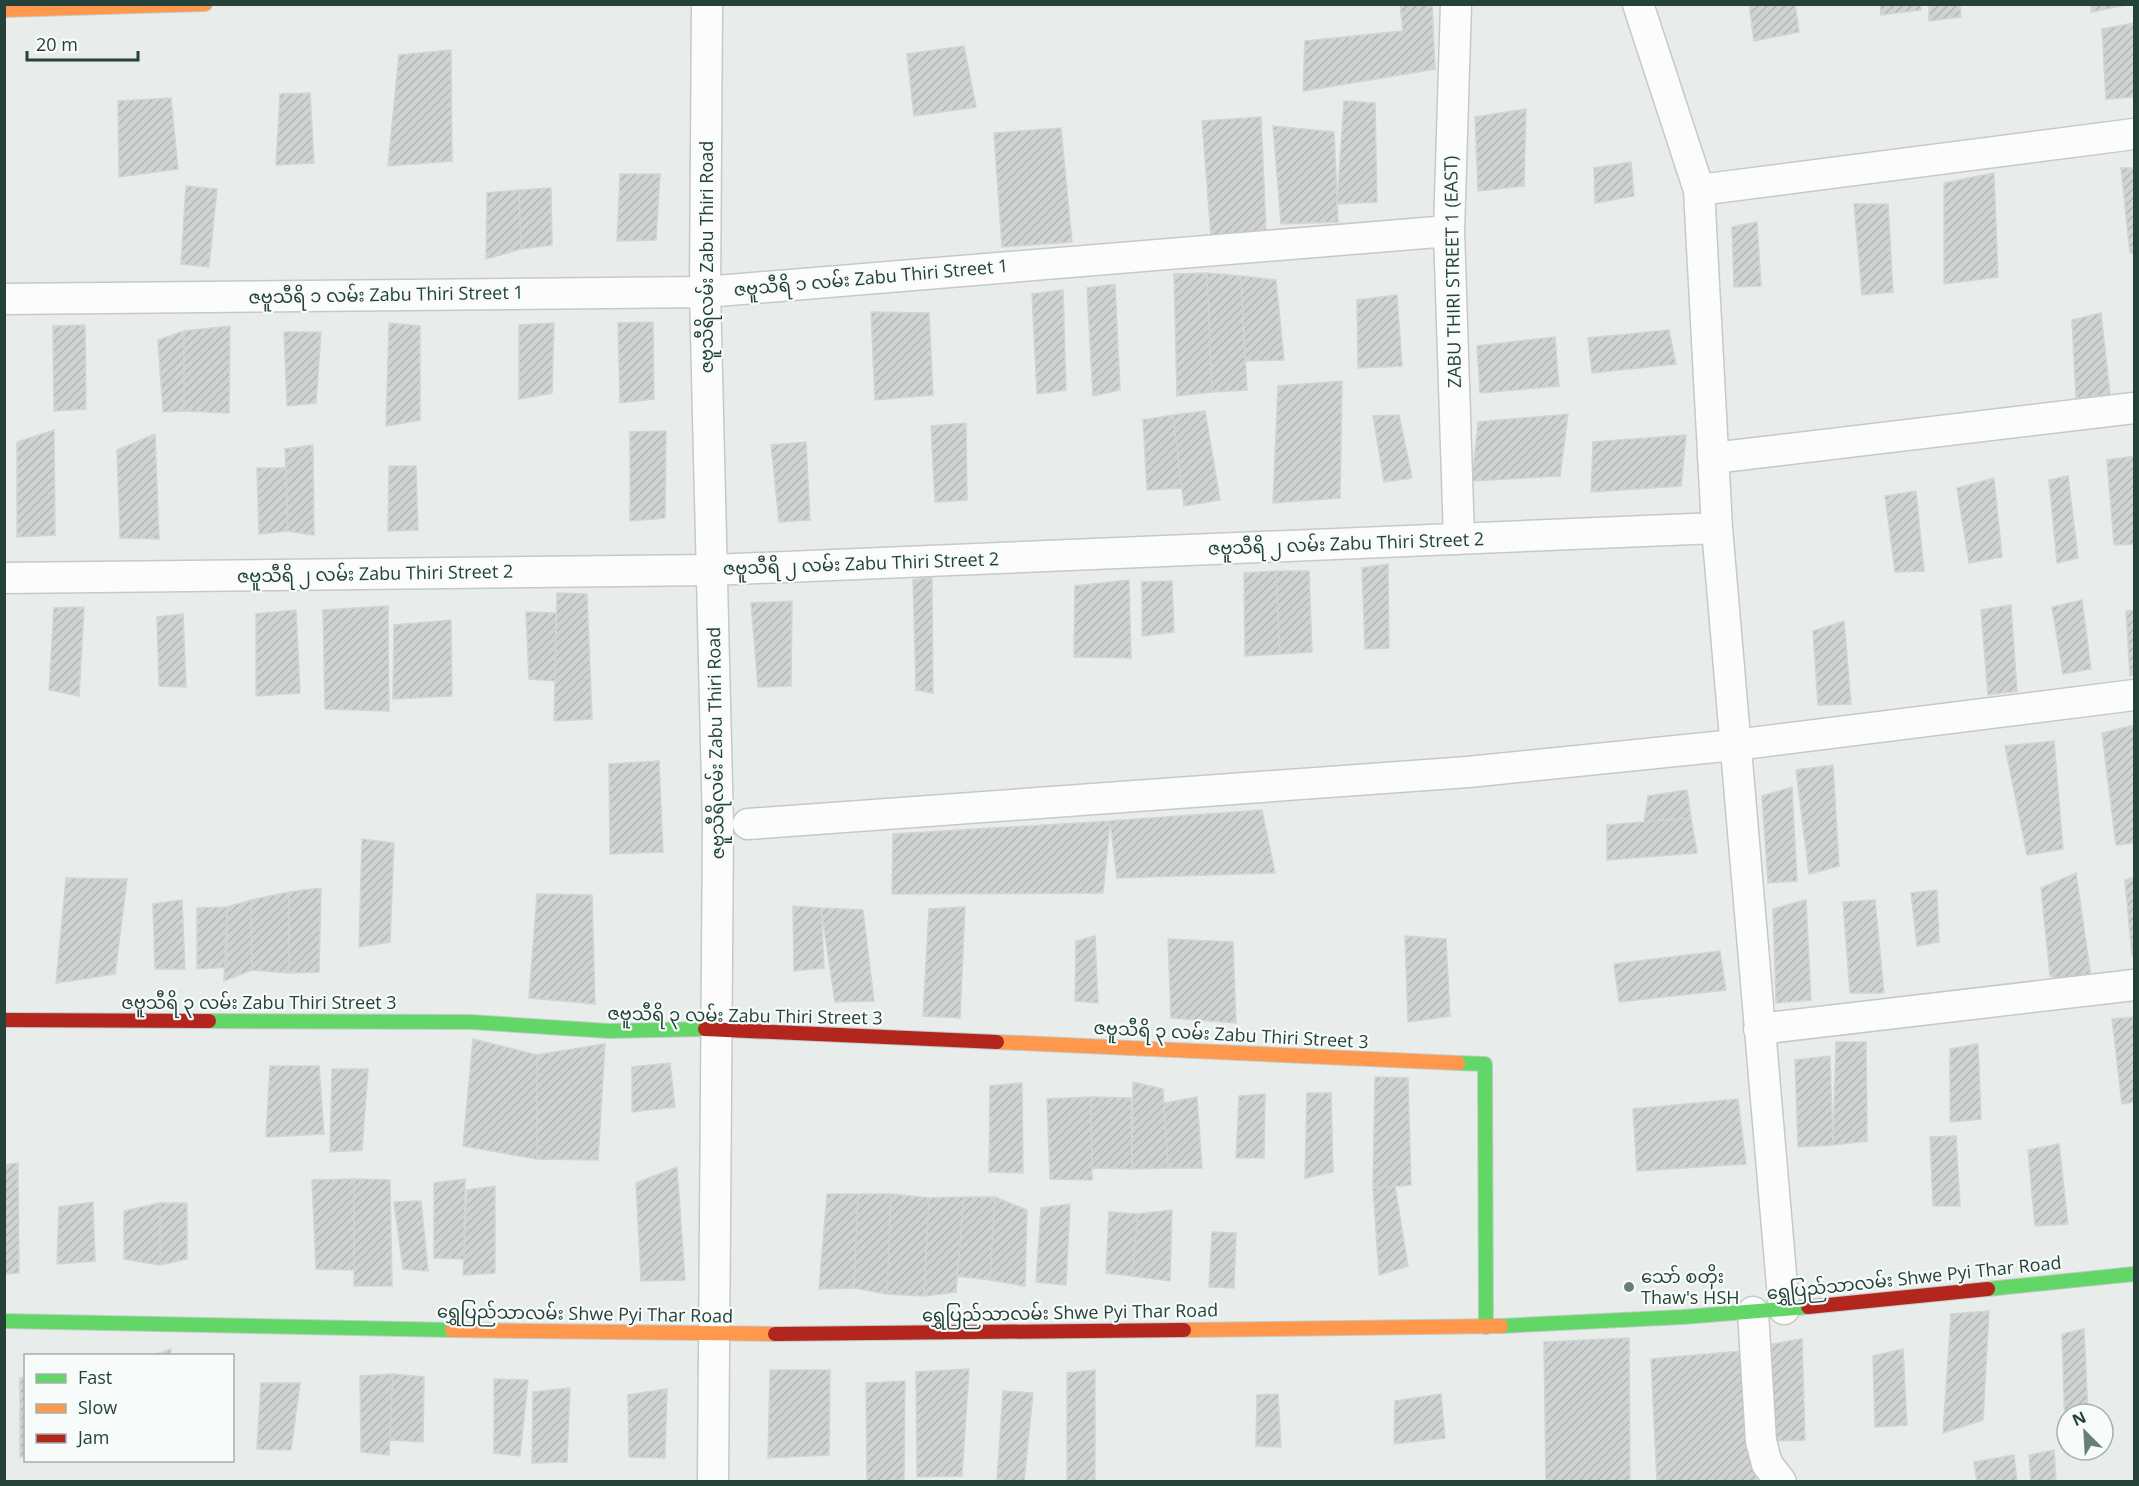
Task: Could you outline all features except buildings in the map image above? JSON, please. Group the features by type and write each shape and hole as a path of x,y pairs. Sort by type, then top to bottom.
{"street":[{"path":"4,10 205,4"},
{"name":"ဇဗူသီရိလမ်း Zabu Thiri Road","path":"707,4 705,292 718,826 713,1482"},
{"name":"ZABU THIRI STREET 1 (EAST)","path":"1456,4 1449,231 1460,539"},
{"path":"1638,4 1699,190 1717,528 1784,1309"},
{"path":"1699,190 2134,134"},
{"name":"ဇဗူသီရိ ၁ လမ်း Zabu Thiri Street 1","path":"4,300 705,292 1449,231"},
{"path":"1713,458 2134,408"},
{"name":"ဇဗူသီရိ ၂ လမ်း Zabu Thiri Street 2","path":"4,578 712,570 1717,528"},
{"path":"748,824 1468,772 1734,746 2134,695"},
{"path":"1760,1029 2134,985"},
{"name":"ဇဗူသီရိ ၃ လမ်း Zabu Thiri Street 3","path":"4,1020 471,1022 609,1031 717,1029 1485,1064 1486,1327"},
{"name":"ရွှေပြည်သာလမ်း Shwe Pyi Thar Road","path":"4,1321 715,1335 1486,1327 1753,1312 2134,1274"},
{"path":"1753,1312 1761,1441 1767,1464 1781,1482"}],"traffic: fast":[{"path":"209,1021 471,1022 609,1031 705,1029"},
{"path":"1458,1063 1485,1064 1486,1327"},
{"path":"1988,1289 2134,1274"},
{"path":"1501,1326 1683,1317 1808,1307"},
{"path":"4,1321 452,1330"}],"traffic: slow":[{"path":"4,10 205,4"},
{"path":"997,1042 1458,1063"},
{"path":"1184,1330 1501,1326"},
{"path":"452,1330 775,1334"}],"traffic: jam":[{"path":"4,1020 209,1021"},
{"path":"705,1029 997,1042"},
{"path":"1808,1307 1988,1289"},
{"path":"775,1334 1184,1330"}],"place":[{"name":"သော် စတိုး Thaw's HSH","path":"1629,1287"}]}
